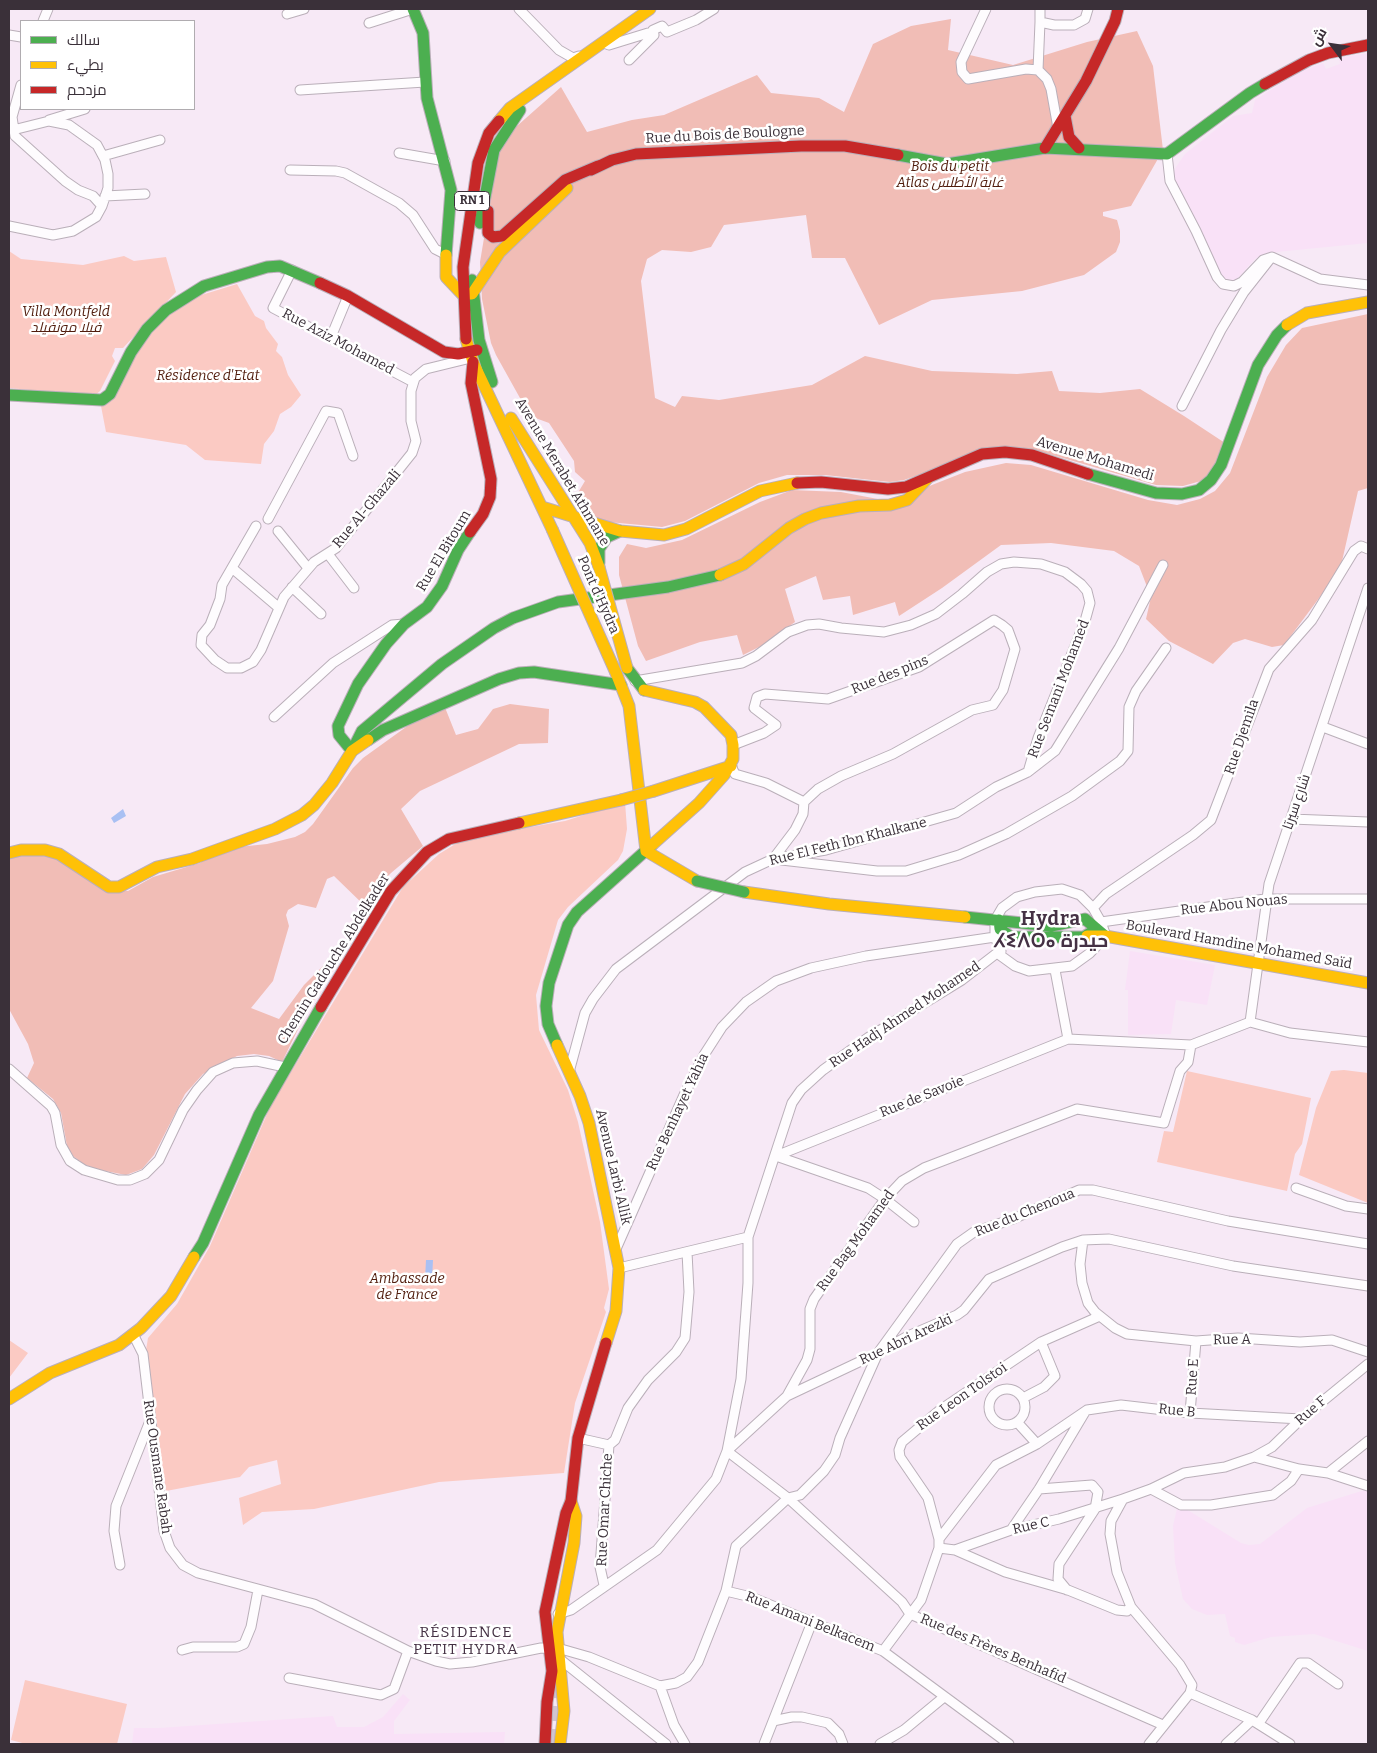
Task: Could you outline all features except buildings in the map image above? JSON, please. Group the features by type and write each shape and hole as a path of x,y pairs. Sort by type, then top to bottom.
{"main road":[{"path":"413,9 423,33 425,82 445,161 451,204 445,254 446,277 454,287 467,294"},
{"name":"RN 1","path":"470,354 464,257 483,148 489,133 510,108 650,9"},
{"path":"1045,148 1093,65 1118,9"},
{"path":"1166,154 1250,93 1309,60 1328,53 1368,45"},
{"name":"RN 1","path":"480,344 467,294 488,169 500,136 543,85"},
{"path":"1065,116 1069,137 1079,148"},
{"name":"Rue du Bois de Boulogne","path":"467,294 478,289 488,268 504,248 567,188 598,166 636,154 801,146 846,146 947,164 1045,148 1079,148 1166,154"},
{"path":"488,169 490,183 487,229 490,235 496,237 504,235 565,180 598,166"},
{"path":"9,395 72,400 102,400 110,394 131,352 147,329 187,295 204,286 267,267 280,266 292,270 348,296 410,332 441,344 470,354 480,344"},
{"name":"Avenue Mohamedi","path":"542,507 620,531 664,535 686,529 760,491 791,483 821,482 888,489 906,487 982,454 1006,452 1032,455 1118,484 1156,493 1182,494 1199,490 1211,480 1221,465 1258,366 1277,335 1291,321 1307,313 1368,302"},
{"name":"Avenue Merabet Athmane","path":"480,344 489,375 512,422 590,543 599,565 627,668 635,681 644,690"},
{"name":"Avenue Merabet Athmane","path":"470,354 542,507"},
{"name":"Rue El Bitoum","path":"352,752 339,735 338,722 368,670 404,624 427,607 442,586 458,550 484,514 490,497 491,479 471,383 470,354"},
{"path":"9,853 21,850 46,850 59,854 109,887 119,887 157,867 192,859 276,829 314,805 332,783 352,752 362,731 442,664 494,628 513,618 558,602 668,587 728,573 744,564 789,528 805,519 821,513 858,506 890,505 907,500 930,475"},
{"name":"RN 1","path":"542,507 552,529"},
{"path":"552,529 560,519 572,516"},
{"name":"Pont d'Hydra","path":"552,529 629,706 640,811"},
{"path":"599,565 599,549 602,543 607,537 620,531"},
{"path":"352,752 383,730 416,714 513,675 534,672 621,685"},
{"path":"598,681 616,673"},
{"path":"625,867 650,847 660,826 699,802 731,766 733,745 727,729 704,707 688,700 644,690 629,706"},
{"name":"Chemin Gadouche Abdelkader","path":"9,1399 50,1373 120,1345 171,1296 203,1244 259,1114 285,1068 391,891 427,852 449,840 480,831 621,800 731,766"},
{"path":"640,811 660,826"},
{"path":"640,811 650,847 672,867 697,881 744,892 820,903 1051,926 1088,921 1105,936"},
{"path":"625,867 636,848 640,811"},
{"name":"Avenue Larbi Allik","path":"545,1744 548,1696 552,1671 545,1612 566,1513 571,1501 578,1438 616,1311 619,1268 589,1123 548,1024 546,1006 549,982 568,925 577,912 625,867"},
{"path":"1088,921 1093,908"},
{"path":"997,920 1004,936 1019,928 1012,921"},
{"path":"1085,936 1077,931 1076,925 1088,921"},
{"name":"Boulevard Hamdine Mohamed Saïd","path":"1004,936 1051,939 1105,936 1368,983"},
{"name":"Avenue Larbi Allik","path":"560,1744 564,1698 562,1662 557,1632 575,1534 576,1516 571,1501"},
{"path":"548,1696 564,1698"}],"street":[{"path":"287,14 304,9"},
{"path":"369,23 413,9"},
{"path":"520,9 559,50 573,58 590,52"},
{"path":"629,60 654,35 653,30 662,26 667,32 696,20 714,9"},
{"path":"986,9 961,62 962,72 968,80 1026,69 1038,70 1047,79 1051,89 1058,128"},
{"path":"1038,70 1040,9"},
{"path":"1040,22 1074,25 1085,19 1088,9"},
{"path":"604,43 609,45 648,34 654,35"},
{"path":"300,90 425,82"},
{"path":"20,89 12,117 13,130 20,141 39,155 65,181 78,190 93,196 102,206"},
{"path":"13,130 82,110"},
{"path":"9,226 53,235 73,231 96,217 102,206 108,174 103,156 96,145 83,134 69,126 49,120"},
{"path":"103,156 160,140"},
{"path":"399,153 445,161"},
{"path":"1166,154 1170,181 1217,277 1223,284 1234,286 1242,282 1263,260 1272,257 1320,279 1368,285"},
{"path":"290,170 336,171 345,173 399,203 413,214 435,249 445,254"},
{"path":"105,196 145,194"},
{"path":"1182,406 1221,330 1244,292 1272,257"},
{"name":"Rue Aziz Mohamed","path":"292,270 273,308 331,336 413,382"},
{"path":"331,336 348,296"},
{"path":"413,382 418,374 426,369 470,354"},
{"name":"Rue Al-Ghazali","path":"256,526 222,585 220,599 210,625 202,635 201,645 215,660 227,668 241,668 253,662 261,650 278,607 292,587 308,568 336,548 387,487 414,449 416,441 411,421 413,382"},
{"path":"268,519 326,411 338,413 353,456"},
{"path":"278,531 308,568"},
{"name":"Rue Djemila","path":"1093,908 1106,894 1193,835 1211,820 1269,669 1312,620 1354,551 1361,546 1368,549"},
{"path":"328,554 354,588"},
{"name":"Rue Semani Mohamed","path":"635,681 742,663 756,656 788,632 807,625 819,624 884,632 912,625 936,614 987,572 1001,564 1014,562 1041,564 1065,572 1081,584 1087,591 1090,603 1083,626 1038,738 1028,772"},
{"name":"Rue El Feth Ibn Khalkane","path":"569,1072 585,1013 593,999 616,969 745,872 773,859 826,850 956,813 996,787 1028,772 1055,751 1070,731 1119,648 1163,565"},
{"path":"232,568 278,607"},
{"path":"292,587 321,614"},
{"name":"شارع سيرتا","path":"1250,1022 1259,965 1265,899 1368,588"},
{"name":"Rue des pins","path":"733,745 764,733 776,725 754,708 757,697 764,694 828,699 920,667 994,620 1008,630 1015,649 1003,690 993,705 972,710 893,754 841,776 818,789 804,802"},
{"path":"274,717 334,663 392,625 404,624"},
{"path":"773,859 878,871 906,871 959,855 1006,834 1072,796 1120,761 1128,751 1129,707 1136,691 1166,648"},
{"path":"1323,727 1368,744"},
{"path":"731,766 735,774 766,783 804,802 804,814 795,830 773,859"},
{"path":"1291,819 1368,822"},
{"path":"997,920 1007,903 1036,892 1062,889 1080,895 1093,908"},
{"name":"Rue Abou Nouas","path":"1088,921 1265,899 1368,898"},
{"path":"1004,936 1001,951 997,953 1015,966 1029,971 1055,970 1072,966 1081,961 1105,936"},
{"name":"Rue Benhayet Yahia","path":"616,1249 704,1055 722,1027 746,1002 776,981 811,968 866,956 1004,936"},
{"name":"Rue Hadj Ahmed Mohamed","path":"728,1451 741,1379 748,1282 748,1237 792,1103 809,1082 869,1037 962,980 997,953"},
{"path":"1055,970 1068,1039 1191,1045 1250,1022 1290,1034 1368,1042"},
{"name":"Rue de Savoie","path":"776,1156 1068,1039"},
{"name":"Rue Bag Mohamed","path":"787,1396 807,1360 810,1349 810,1309 814,1299 886,1198 902,1180 924,1168 1077,1109 1164,1122 1180,1071 1188,1062 1191,1045"},
{"path":"9,1069 51,1106 55,1113 61,1145 70,1161 84,1170 118,1180 130,1180 145,1174 159,1160 183,1110 213,1072 233,1063 257,1061 285,1068"},
{"path":"776,1156 868,1188 886,1198 914,1222"},
{"path":"1296,1188 1346,1206 1368,1209"},
{"name":"Rue du Chenoua","path":"726,1591 736,1546 788,1498 800,1495 824,1471 835,1455 840,1438 878,1353 957,1244 974,1232 1012,1219 1080,1190 1104,1192 1228,1220 1368,1244"},
{"path":"619,1268 748,1237"},
{"name":"Rue Abri Arezki","path":"560,1614 571,1610 647,1558 666,1541 716,1479 728,1451 787,1396 878,1353 908,1336 957,1315 964,1310 989,1279 998,1274 1083,1240 1109,1239 1233,1266 1368,1286"},
{"name":"Rue A","path":"1083,1240 1080,1264 1082,1283 1088,1303 1115,1328 1127,1334 1196,1340 1238,1338 1300,1342 1332,1340 1368,1352"},
{"name":"Rue Omar Chiche","path":"604,1586 600,1568 609,1444 615,1440 628,1408 648,1380 676,1352 684,1338 689,1292 687,1252"},
{"name":"Rue Leon Tolstoi","path":"939,1543 928,1498 900,1457 899,1450 902,1442 924,1423 1041,1342 1100,1316"},
{"name":"Rue Ousmane Rabah","path":"133,1334 143,1354 164,1531 170,1548 183,1564 198,1573 314,1604 408,1650 450,1664 548,1648"},
{"name":"Rue E","path":"1190,1413 1196,1340"},
{"path":"1023,1398 1044,1387 1055,1376 1041,1342"},
{"name":"Rue F","path":"1151,1489 1184,1473 1225,1466 1254,1457 1272,1447 1301,1419 1368,1364"},
{"path":"984,1381 995,1394"},
{"path":"1008,1389 1014,1390 1023,1398 1024,1414 1017,1422 1005,1424 995,1419 990,1409 995,1394 1008,1389"},
{"name":"Rue B","path":"939,1543 996,1465 1037,1444 1087,1410 1121,1405 1190,1413 1301,1419"},
{"path":"1010,1530 1039,1489 1087,1410"},
{"path":"120,1566 114,1532 116,1506 151,1419"},
{"path":"1017,1422 1037,1444"},
{"path":"1058,1428 1066,1435 1068,1442"},
{"path":"578,1438 609,1444"},
{"path":"1328,1473 1368,1441"},
{"name":"Rue des Frères Benhafid","path":"728,1451 788,1498 902,1602 910,1614 1163,1725"},
{"path":"1254,1457 1299,1469 1328,1473 1368,1486"},
{"path":"1151,1489 1182,1505 1211,1505 1273,1495 1291,1481 1299,1469"},
{"path":"1039,1489 1092,1485 1098,1492 1095,1509 1059,1564 1058,1579 1068,1590"},
{"name":"Rue C","path":"939,1543 955,1550 1010,1530 1095,1509 1151,1489"},
{"path":"1123,1499 1111,1521 1110,1534 1117,1572 1131,1607 1185,1671 1192,1685 1190,1693 1149,1744"},
{"path":"882,1651 921,1600 939,1543"},
{"path":"955,1550 1005,1572 1068,1590 1118,1610 1127,1611 1131,1607"},
{"path":"182,1650 193,1647 237,1646 244,1644 251,1627 258,1590"},
{"path":"548,1648 560,1649 589,1658 660,1686 676,1683 687,1677 698,1662 726,1591"},
{"name":"Rue Amani Belkacem","path":"726,1591 751,1597 882,1651 1009,1744"},
{"path":"545,1612 560,1614"},
{"path":"764,1744 812,1622"},
{"path":"548,1648 562,1662 666,1744"},
{"path":"289,1678 381,1695 394,1689 408,1650"},
{"path":"1226,1744 1256,1721 1300,1663 1308,1663 1338,1684"},
{"path":"660,1686 674,1725 685,1744"},
{"path":"1190,1693 1256,1721 1290,1744"},
{"path":"880,1744 890,1741 944,1697"},
{"path":"773,1721 792,1717 828,1723 839,1734 844,1744"},
{"path":"1237,1734 1240,1744"}],"shaded area":[{"path":"1368,53 1368,243 1266,253 1255,259 1237,279 1226,281 1220,274 1200,227 1172,179 1176,167 1185,154 1233,116 1252,113 1255,100 1299,72 1323,63 1326,69 1340,64 1339,58"},
{"path":"1130,951 1215,965 1207,1005 1176,1000 1171,1034 1128,1035 1128,990 1125,990"},
{"path":"1368,1489 1368,1651 1314,1634 1271,1637 1244,1645 1235,1642 1235,1638 1230,1636 1225,1614 1207,1615 1192,1609 1183,1599 1175,1563 1173,1526 1178,1504 1241,1543 1249,1545 1260,1544 1307,1508"},
{"path":"403,1694 410,1700 394,1721 394,1734 505,1732 504,1744 132,1744 134,1728 159,1728 333,1716 337,1727 364,1727 383,1717"}],"green space":[{"name":"Bois du petit Atlas غابة الأطلس","path":"951,19 948,50 1013,65 1087,42 1137,31 1153,66 1163,150 1131,206 1103,212 1103,216 1117,220 1120,242 1116,252 1084,275 1022,291 932,300 879,325 845,258 812,258 806,215 724,225 711,247 691,252 662,250 647,259 641,281 655,398 675,407 682,396 719,400 812,385 865,356 932,371 1017,374 1052,371 1059,391 1100,393 1140,389 1184,416 1225,443 1213,472 1201,481 1183,486 1156,485 1049,454 1019,447 998,447 904,480 890,482 825,475 787,475 759,483 685,521 662,527 598,521 573,501 585,481 575,472 574,461 549,423 530,416 491,343 482,299 480,262 499,148 517,126 561,87 587,132 632,120 664,115 757,75 771,93 819,98 844,112 873,44 911,26"},
{"name":"Villa Montfeld فيلا مونفيلد","path":"9,251 21,259 83,265 124,256 134,261 166,257 176,292 123,348 115,348 112,356 115,361 100,391 94,396 9,388"},
{"name":"Résidence d'Etat","path":"237,284 255,316 264,321 266,328 278,344 276,351 282,357 288,375 301,395 291,407 280,414 274,431 264,444 261,464 205,460 186,445 106,432 101,406 139,348 157,327 175,310 195,297"},
{"path":"1368,314 1368,488 1358,491 1340,570 1284,645 1272,647 1245,639 1233,643 1213,664 1169,641 1146,619 1151,597 1139,566 1114,551 1051,543 1001,545 942,588 899,616 895,602 853,615 850,596 823,600 816,576 785,589 795,622 763,645 743,655 737,635 700,642 646,661 638,646 619,575 619,557 627,544 646,548 682,540 760,502 792,490 841,492 883,500 904,496 965,472 1006,463 1031,465 1148,500 1177,505 1200,499 1215,491 1230,473 1267,377 1286,345 1302,328"},
{"path":"510,704 549,709 548,743 519,744 420,791 401,809 423,846 382,882 368,909 334,876 327,879 316,908 298,904 288,910 286,915 289,926 273,981 251,1008 279,1019 304,985 332,957 345,952 307,1011 282,1062 269,1056 254,1054 237,1056 203,1074 185,1094 154,1155 142,1169 126,1175 85,1165 73,1156 67,1146 61,1113 53,1099 27,1078 34,1063 28,1044 9,1009 9,855 54,856 113,889 128,891 153,877 200,863 219,849 267,844 295,837 305,832 313,824 353,768 363,758 420,717 444,705 456,735 478,729 493,709"},
{"name":"Ambassade de France","path":"625,802 627,829 623,851 618,860 568,907 558,920 536,995 539,1030 568,1090 578,1122 600,1222 609,1289 604,1308 606,1312 575,1403 564,1473 439,1482 314,1509 262,1512 243,1525 239,1498 281,1484 277,1460 249,1467 240,1477 166,1491 146,1350 148,1338 177,1304 210,1246 271,1105 403,887 439,854 457,843 496,833 565,821"},
{"path":"1344,1070 1368,1073 1368,1203 1299,1175 1316,1108 1331,1071"},
{"path":"1187,1071 1311,1098 1302,1144 1295,1154 1287,1191 1157,1162 1164,1131 1173,1132"},
{"path":"9,1340 28,1353 9,1378"},
{"path":"25,1680 127,1704 117,1744 26,1744 11,1740"}],"water":[{"path":"123,809 126,816 114,823 111,818"},
{"path":"426,1260 433,1260 432,1280 425,1279"}],"tunnel":[{"path":"553,1744 557,1679"}],"traffic: fast":[{"path":"413,9 423,33 427,98 451,190 446,255"},
{"path":"898,155 947,164 1045,148 1167,154 1265,84"},
{"path":"480,223 494,150 520,110"},
{"path":"9,395 102,400 110,394 131,352 147,329 166,310 204,286 267,267 280,266 320,283"},
{"path":"472,280 479,340 492,382"},
{"path":"1088,474 1156,493 1182,494 1199,490 1211,480 1221,465 1258,365 1277,335 1287,325"},
{"path":"599,563 599,549 607,537 620,531"},
{"path":"352,751 339,735 338,726 358,684 386,644 404,624 427,607 442,586 458,550 470,532"},
{"path":"353,749 362,731 442,664 494,628 513,618 558,602 668,587 720,575"},
{"path":"627,668 644,690"},
{"path":"368,740 383,730 499,679 519,673 534,672 621,685"},
{"path":"557,1045 548,1024 546,1006 549,983 568,925 577,912 652,845"},
{"path":"697,881 744,892"},
{"path":"965,917 1051,926 1085,919 1105,936"},
{"path":"999,920 1000,929 1011,937 1084,937 1093,931"},
{"path":"194,1257 203,1243 259,1115 321,1007"}],"traffic: slow":[{"path":"499,121 510,108 650,9"},
{"path":"446,255 446,277 462,294 472,294 500,252 567,188"},
{"path":"1287,325 1307,313 1368,302"},
{"path":"466,339 473,362 552,529"},
{"path":"511,418 590,543 599,567"},
{"path":"720,575 744,564 789,528 805,519 821,513 859,506 890,505 907,500 927,479"},
{"path":"542,507 620,531 664,535 686,529 760,491 797,483"},
{"path":"552,529 616,673"},
{"path":"599,567 627,668"},
{"path":"616,673 629,706 646,851"},
{"path":"644,690 695,702 704,707 731,735 733,745 733,759 724,775 699,803 652,845"},
{"path":"9,853 21,850 45,850 59,854 109,887 119,887 157,867 192,859 275,829 302,815 314,805 332,783 352,751 368,740"},
{"path":"654,791 731,766"},
{"path":"621,800 654,791"},
{"path":"519,823 621,800"},
{"path":"646,851 697,881"},
{"path":"744,892 829,904 965,917"},
{"path":"1087,936 1105,936 1368,983"},
{"path":"557,1045 580,1096 589,1123 619,1268 616,1311 606,1343"},
{"path":"9,1399 50,1373 119,1345 141,1328 171,1296 194,1257"},
{"path":"560,1744 564,1711 557,1632 574,1543 576,1516 571,1501"}],"traffic: jam":[{"path":"1045,148 1086,81 1115,21 1118,9"},
{"path":"1265,84 1309,60 1328,53 1368,45"},
{"path":"1065,116 1069,137 1079,148"},
{"path":"466,339 463,267 478,163 489,133 499,121"},
{"path":"591,170 612,160 636,154 801,146 845,146 898,155"},
{"path":"488,211 488,233 493,237 502,236 565,180 598,166"},
{"path":"320,283 348,296 444,352 458,354 477,350"},
{"path":"470,532 483,514 490,497 491,479 471,383 473,362"},
{"path":"797,483 821,482 888,489 906,487 982,454 1005,452 1032,455 1088,474"},
{"path":"321,1007 391,891 427,852 449,839 519,823"},
{"path":"545,1744 547,1702 552,1671 545,1612 566,1513 571,1501 578,1438 606,1343"}],"district":[{"name":"Hydra ⵃⵉⴷⵔⴰ حيدرة","path":"1051,931"},
{"name":"RÉSIDENCE PETIT HYDRA","path":"466,1642"}]}
